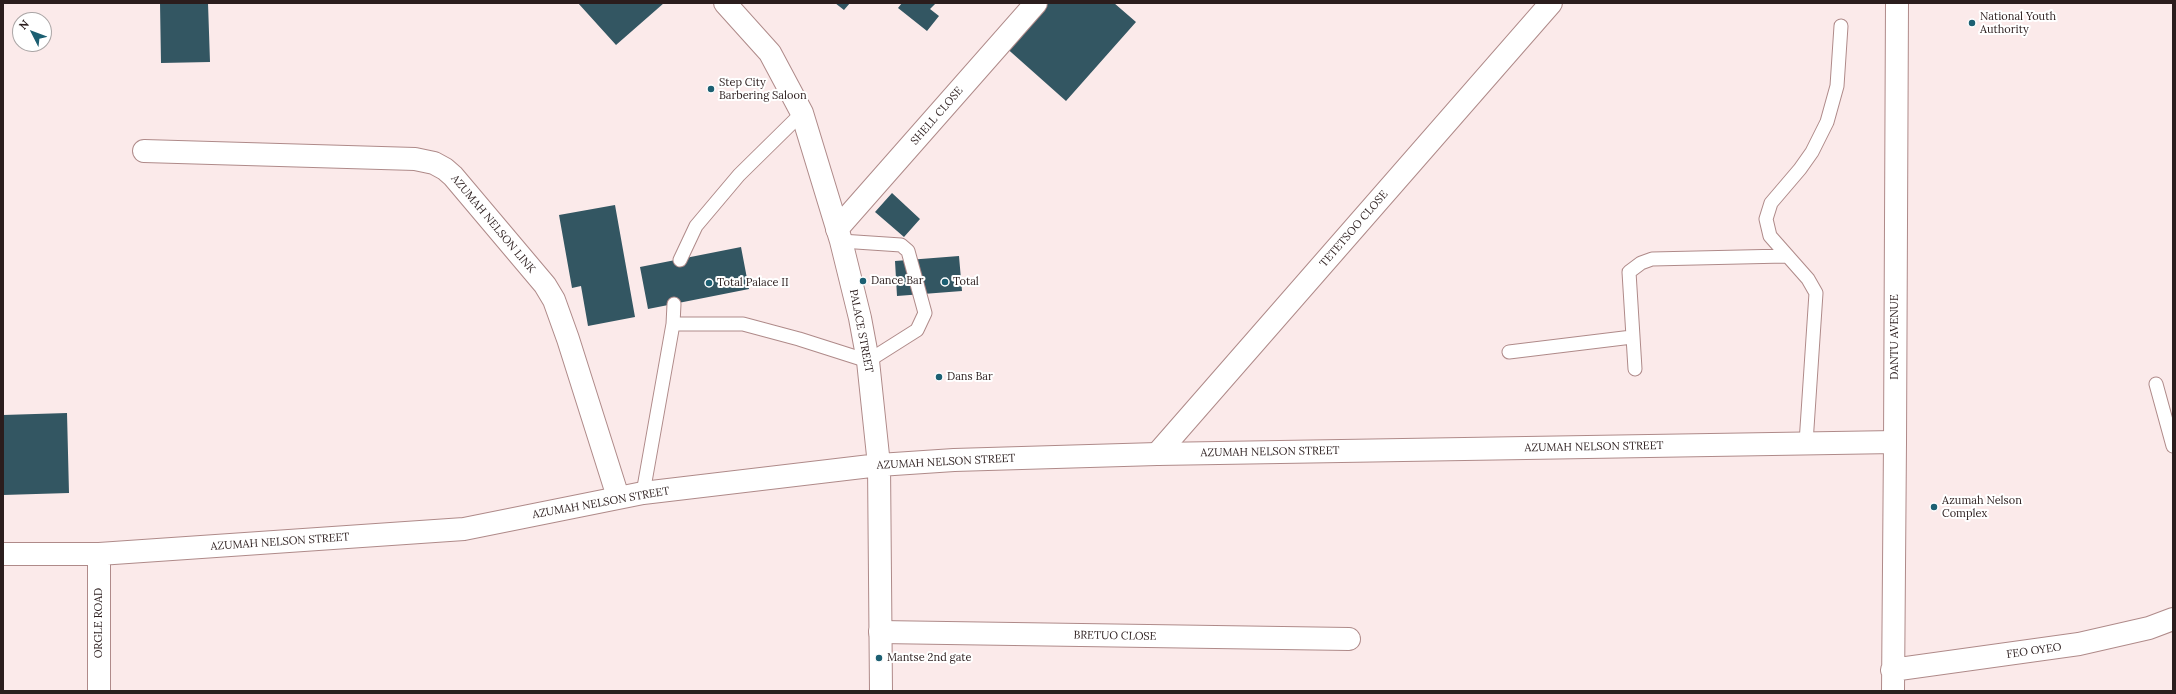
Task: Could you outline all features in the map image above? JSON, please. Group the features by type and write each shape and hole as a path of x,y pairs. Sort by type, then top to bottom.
{"street":[{"name":"PALACE STREET","path":"725,3 770,53 802,112 839,235 868,361 879,465 881,691"},
{"name":"SHELL CLOSE","path":"839,235 1036,3"},
{"name":"TETETSOO CLOSE","path":"1157,454 1551,3"},
{"name":"DANTU AVENUE","path":"1893,680 1897,3"},
{"name":"AZUMAH NELSON LINK","path":"144,151 415,159 434,163 445,169 454,176 545,285 554,300 568,339 618,497"},
{"name":"AZUMAH NELSON STREET","path":"3,554 99,554 464,529 643,493 879,465 954,460 1157,454 1895,442"},
{"name":"ORGLE ROAD","path":"99,554 99,691"},
{"name":"FEO OYEO","path":"1893,680 2079,644 2149,628 2173,619"},
{"name":"BRETUO CLOSE","path":"880,632 1349,639"}],"lane":[{"path":"1806,443 1816,293 1808,279 1785,256 1770,236 1766,219 1771,203 1804,163 1827,122 1837,86 1841,26"},
{"path":"680,260 696,226 739,175 802,112"},
{"path":"673,324 743,324 799,338 868,361 917,330 925,313 908,251 901,245 839,235"},
{"path":"1635,369 1632,337 1630,272 1641,263 1652,259 1785,256"},
{"path":"643,493 673,324 674,304"},
{"path":"1509,352 1632,337"},
{"path":"2156,384 2173,446"}],"building":[{"path":"160,3 208,3 210,62 161,63"},
{"path":"578,3 664,3 616,45"},
{"path":"835,3 850,3 844,10"},
{"path":"902,3 936,3 930,9 939,16 927,31 898,8"},
{"path":"1041,3 1114,3 1136,22 1066,101 1003,45"},
{"path":"892,193 920,219 904,237 875,212"},
{"path":"615,205 635,317 588,326 581,286 572,288 559,215"},
{"path":"741,247 749,289 648,309 640,267"},
{"path":"959,256 962,291 897,296 895,261"},
{"path":"67,413 69,493 3,495 3,415"}],"place":[{"name":"National Youth Authority","path":"1972,23"},
{"name":"Step City Barbering Saloon","path":"711,89"},
{"name":"Dance Bar","path":"863,281"},
{"name":"Total","path":"945,282"},
{"name":"Total Palace II","path":"709,283"},
{"name":"Dans Bar","path":"939,377"},
{"name":"Azumah Nelson Complex","path":"1934,507"},
{"name":"Mantse 2nd gate","path":"879,658"}]}
